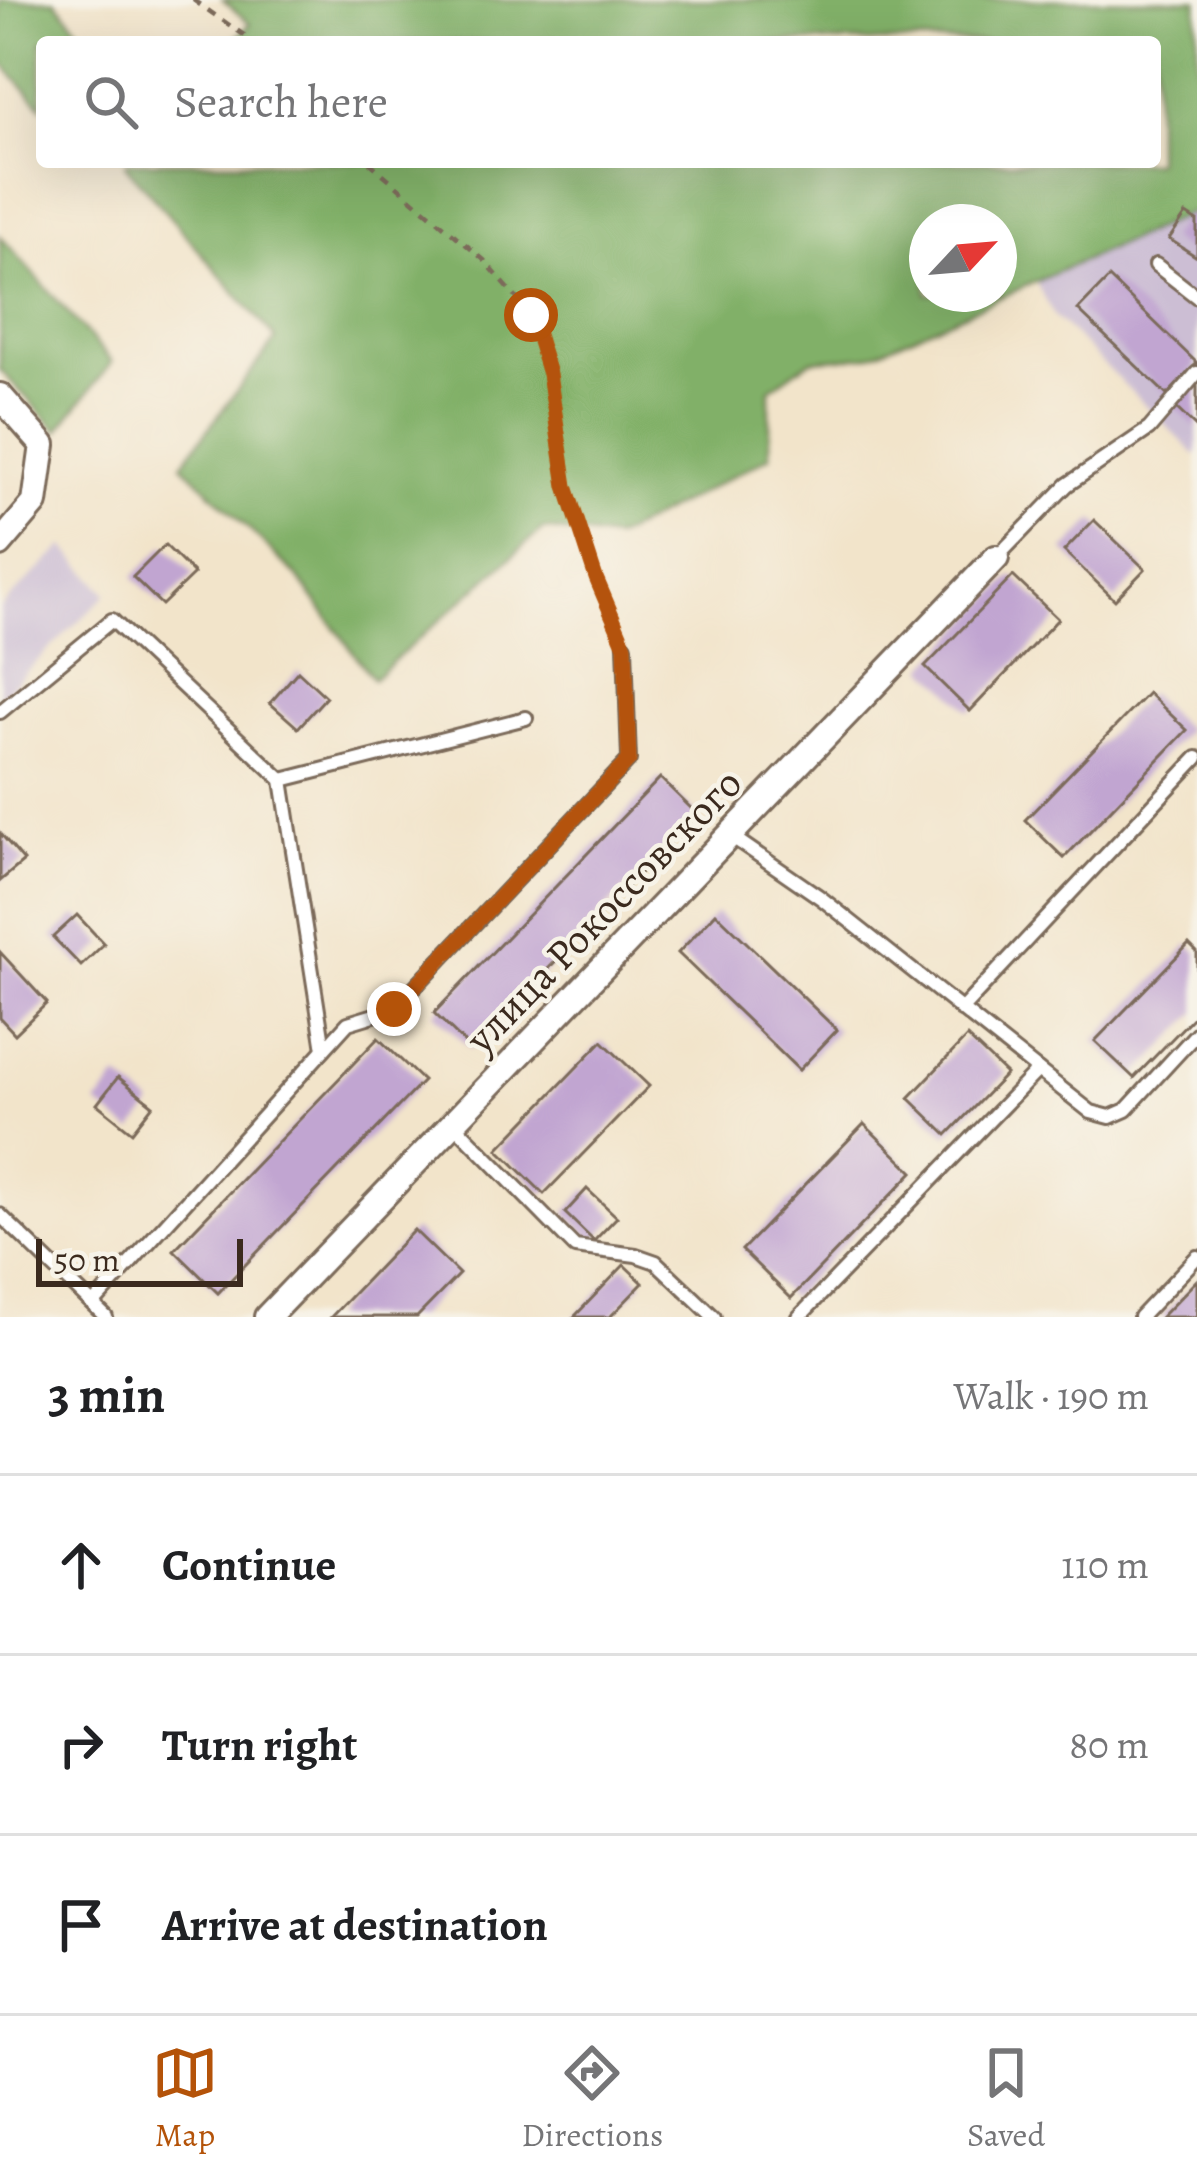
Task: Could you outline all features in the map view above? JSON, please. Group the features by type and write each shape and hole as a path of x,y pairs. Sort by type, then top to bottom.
{"street":[{"path":"0,396 43,445 34,503 0,544"},
{"name":"улица Рокоссовского","path":"267,1317 996,558"}],"lane":[{"path":"1156,266 1197,297"},
{"path":"996,558 1067,485 1149,429 1197,373"},
{"path":"0,712 112,620 282,780 324,1049"},
{"path":"93,1304 348,1023 394,1009 629,760 625,646"},
{"path":"282,780 526,718"},
{"path":"961,1010 1197,758"},
{"path":"730,835 820,898 1091,1112 1110,1117 1126,1110 1197,1033"},
{"path":"799,1317 1038,1070"},
{"path":"453,1123 575,1247 656,1262 714,1317"},
{"path":"0,1215 106,1317"},
{"path":"1140,1317 1197,1257"}],"path":[{"path":"193,0 245,36"},
{"path":"376,168 484,260 531,315 549,374 566,486 596,578 625,646"}],"shaded area":[{"path":"1197,210 1197,456 1054,316 1035,281"},
{"path":"64,546 107,594 0,697 0,608"}],"green space":[{"path":"0,0 55,0 85,36 36,36 36,100 0,61"},
{"path":"223,0 1197,0 1197,210 1017,290 1017,204 909,204 909,312 967,312 868,356 811,360 770,389 770,456 614,539 543,529 373,679 298,577 182,464 276,339 128,168 1161,168 1161,36 238,36 250,24"},
{"path":"0,236 112,362 58,431 0,370"}],"building":[{"path":"1186,214 1197,221 1197,257 1169,239"},
{"path":"1109,278 1197,363 1167,395 1078,310"},
{"path":"1197,378 1197,428 1172,404"},
{"path":"1094,520 1145,569 1115,600 1064,551"},
{"path":"165,545 194,574 162,605 133,577"},
{"path":"1013,576 1058,619 970,711 925,667"},
{"path":"298,671 326,697 298,728 270,703"},
{"path":"1148,693 1187,730 1064,858 1025,820"},
{"path":"660,778 697,814 471,1049 434,1013"},
{"path":"0,833 24,861 0,881"},
{"path":"716,913 837,1030 799,1070 678,953"},
{"path":"77,915 104,944 81,966 53,937"},
{"path":"1189,944 1197,952 1197,1013 1134,1078 1095,1041"},
{"path":"0,952 47,1003 15,1034 0,1018"},
{"path":"967,1037 1006,1074 947,1135 909,1098"},
{"path":"378,1038 423,1081 218,1293 174,1250"},
{"path":"602,1041 649,1086 544,1194 498,1149"},
{"path":"118,1077 153,1105 132,1132 97,1104"},
{"path":"864,1124 913,1172 791,1298 742,1250"},
{"path":"587,1189 617,1217 594,1241 565,1213"},
{"path":"414,1230 459,1274 417,1317 331,1317"},
{"path":"624,1265 643,1283 610,1317 574,1317"},
{"path":"1197,1280 1197,1317 1161,1317"}],"route":[{"path":"394,1009 629,760 625,646 596,578 566,486 549,374 531,315"}]}
